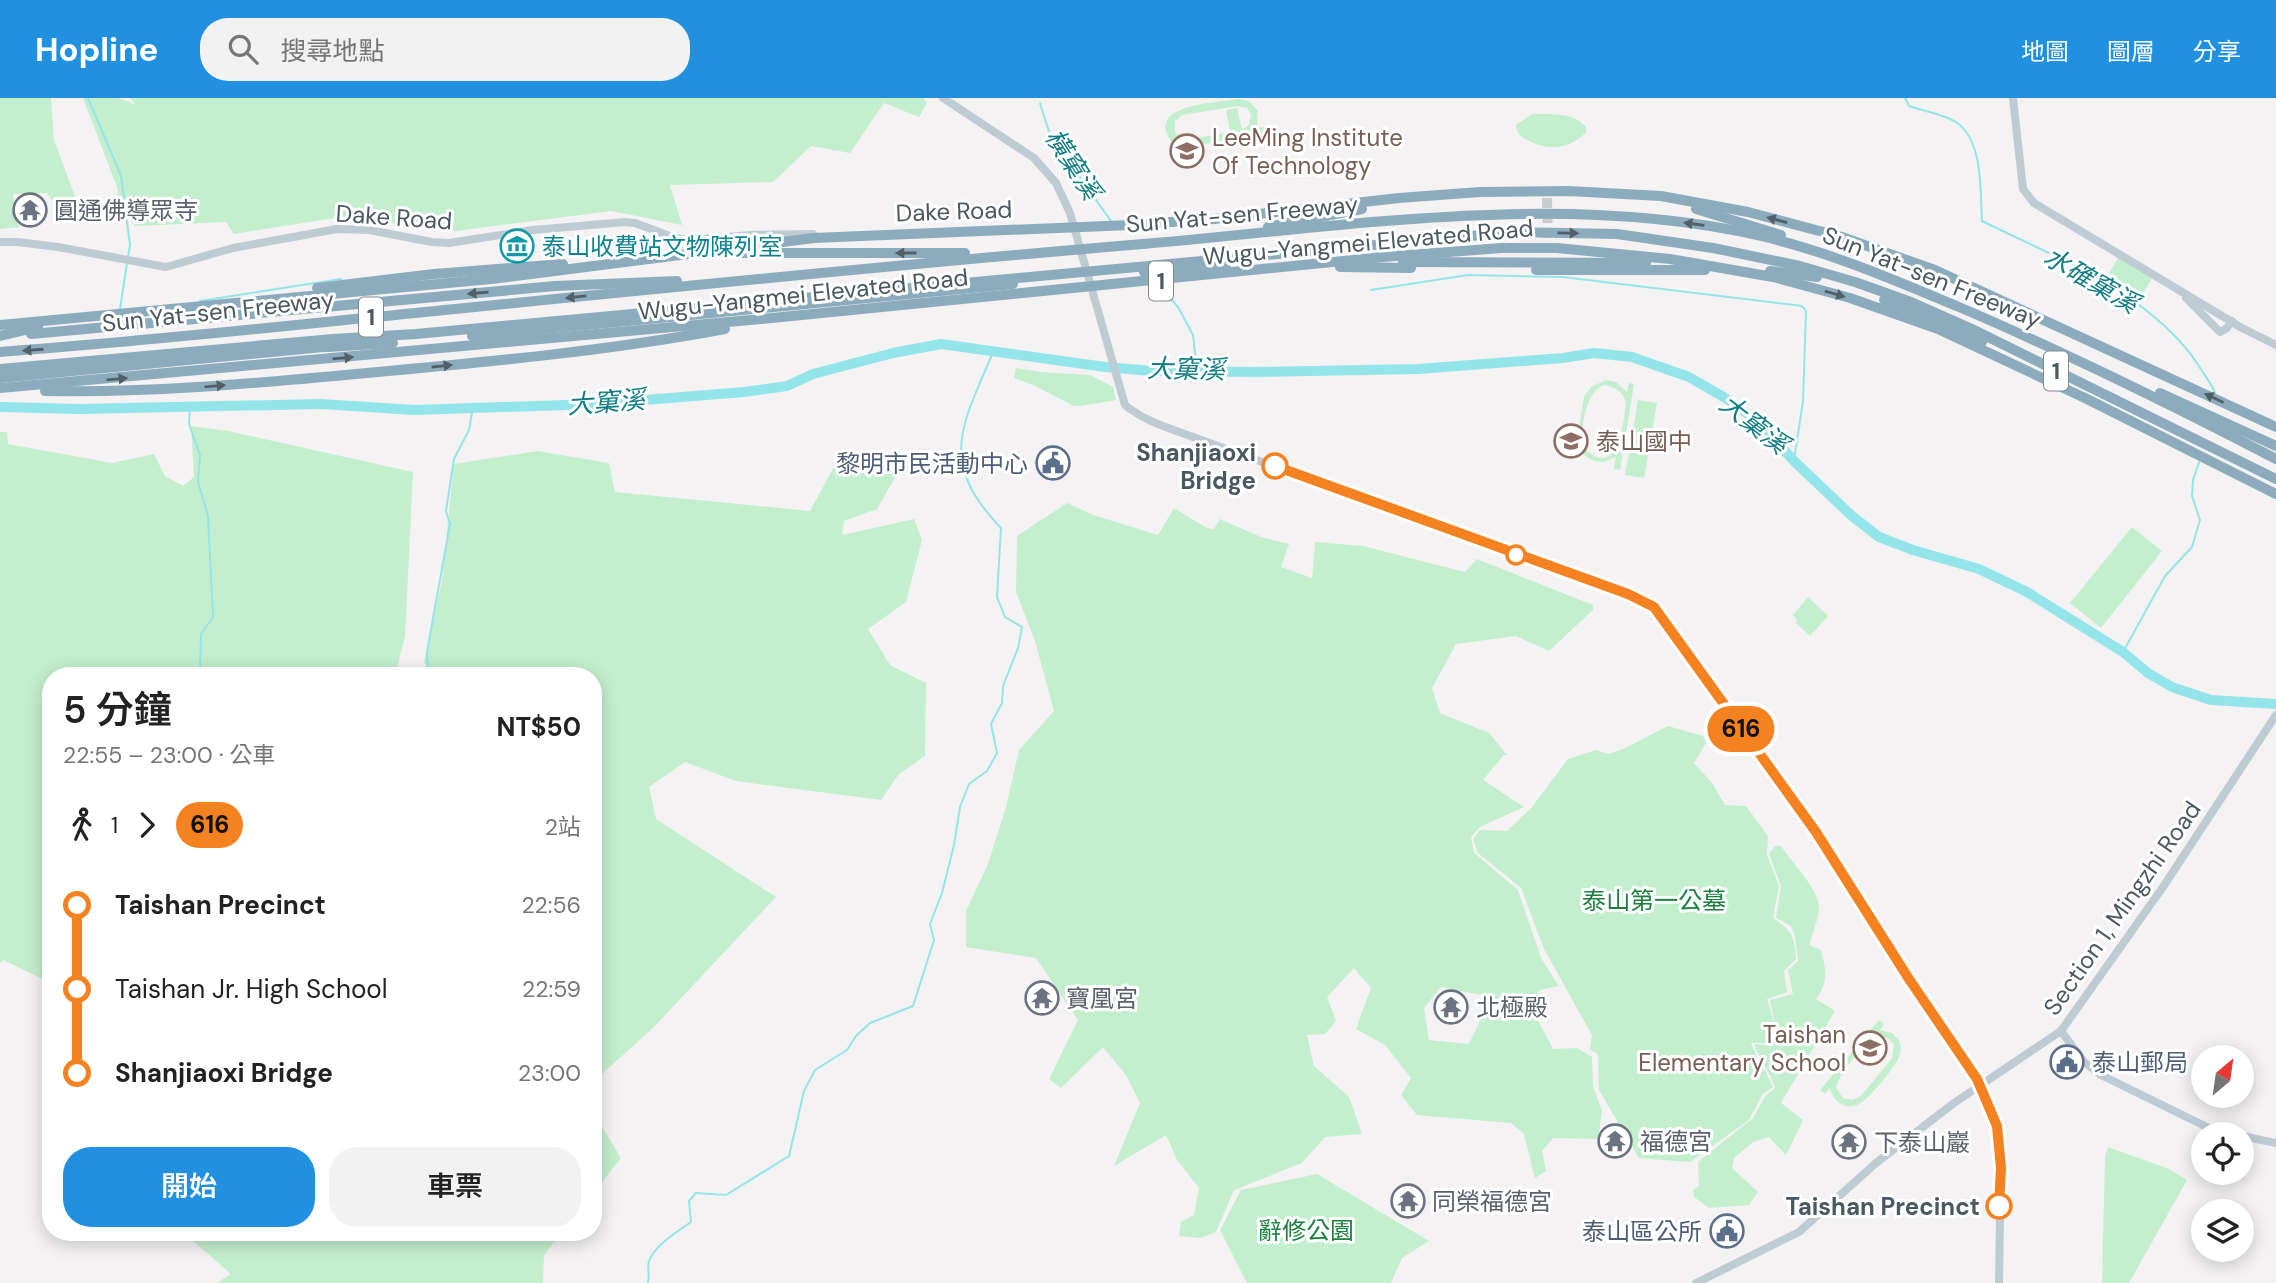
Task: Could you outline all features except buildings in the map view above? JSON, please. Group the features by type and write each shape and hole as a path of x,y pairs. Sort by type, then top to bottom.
{"highway":[{"path":"1216,238 1326,215 1500,185 1546,185 1601,189 1655,198 1759,226 1855,263"},
{"path":"1546,185 1547,198"},
{"name":"Wugu-Yangmei Elevated Road","path":"0,325 491,279 787,241 1130,226 1399,198 1479,192 1568,191 1661,196 1748,212 1842,237 1935,270 2276,427"},
{"name":"Sun Yat-sen Freeway","path":"0,352 1100,247 1464,217 1591,214 1718,227 1761,236 1855,263 1997,323 2219,424 2276,459"},
{"name":"Sun Yat-sen Freeway","path":"0,369 1109,272 1514,232 1617,234 1713,248 1800,267 1855,282 1911,302 1972,329 2210,451 2276,478"},
{"path":"1548,244 1549,263"},
{"name":"Wugu-Yangmei Elevated Road","path":"0,389 772,318 1382,257 1502,248 1557,248 1696,263 1773,276 1850,298 1938,330 2087,399 2276,494"},
{"path":"0,336 130,310 434,274 677,254 1023,254"},
{"path":"1172,270 1341,263 1649,263 1790,273 1911,302"},
{"path":"1109,272 1262,267 1762,270"},
{"path":"0,378 328,347 472,337 895,296 1073,275"},
{"path":"0,336 578,284 742,281"},
{"path":"1844,284 1969,336 2198,445"},
{"path":"0,389 102,392 181,389 608,349 895,296"},
{"path":"328,347 416,334"},
{"path":"2219,424 2276,446"},
{"path":"2210,451 2276,488"}],"main road":[{"path":"943,98 1041,164 1062,193 1125,405 1150,421 1628,594 1654,607 1816,832 1980,1086 1997,1126 2001,1152 1999,1283"},
{"path":"2013,98 2023,189 2028,198 2276,345"},
{"name":"Dake Road","path":"0,242 36,243 166,267 233,248 351,228 440,243 533,230 625,222 689,240 751,235 1074,227"},
{"path":"2164,281 2197,307 2220,332 2232,321"},
{"name":"Section 1, Mingzhi Road","path":"1696,1283 1799,1232 1876,1163 1980,1086 2062,1031 2163,887 2276,715"},
{"path":"2062,1031 2084,1062 2101,1075 2197,1122"},
{"path":"2254,1138 2276,1143"}],"green space":[{"path":"0,98 51,98 54,140 77,202 57,207 47,193 13,194 19,227 0,229"},
{"path":"83,98 118,98 135,104 130,98 923,98 927,103 919,117 884,103 850,153 811,146 773,182 670,185 682,225 611,211 456,231 341,217 234,234 226,222 136,226 122,212 117,187"},
{"path":"1239,99 1250,102 1258,111 1257,128 1271,126 1272,133 1186,147 1169,139 1165,125 1169,117 1178,111","holes":["1238,106 1247,108 1251,115 1249,125 1242,130 1237,108 1226,110 1230,132 1185,140 1175,133 1175,121 1182,115"]},
{"path":"1532,114 1561,115 1575,119 1586,127 1586,133 1558,147 1537,144 1522,137 1516,125"},
{"path":"2118,258 2152,278 2142,295 2108,275"},
{"path":"1016,368 1090,375 1113,387 1116,400 1074,406 1014,378"},
{"path":"1606,380 1616,382 1627,392 1629,383 1634,384 1620,470 1614,469 1616,457 1604,462 1594,461 1584,455 1577,440 1584,397 1591,387","holes":["1604,385 1619,391 1626,404 1618,444 1607,457 1598,457 1587,451 1583,425 1592,396"]},
{"path":"1638,400 1657,403 1644,478 1625,475"},
{"path":"191,426 228,431 413,472 405,637 397,667 42,667 42,979 3,960 0,963 0,432 7,432 8,444 112,463 154,454 165,476 183,486 194,477"},
{"path":"538,451 609,463 615,492 810,511 834,467 910,463 926,466 896,476 877,509 844,521 842,535 914,519 922,540 906,602 868,629 890,665 926,683 925,756 899,774 881,800 736,781 685,762 649,787 656,819 776,897 653,1028 602,1074 602,667 427,667 424,662 442,580 454,464"},
{"path":"1067,503 1093,515 1158,535 1174,508 1207,528 1214,529 1220,519 1261,537 1289,544 1281,567 1312,578 1315,542 1363,546 1465,572 1477,559 1593,605 1593,610 1549,651 1516,636 1456,644 1432,688 1440,713 1489,733 1507,755 1504,755 1483,780 1524,807 1480,827 1471,837 1474,853 1518,890 1541,958 1559,986 1540,990 1530,1005 1553,1049 1577,1048 1592,1057 1593,1086 1602,1111 1598,1139 1553,1138 1542,1151 1546,1171 1535,1178 1524,1134 1511,1123 1417,1115 1401,1095 1411,1078 1385,1045 1356,1029 1371,988 1354,968 1327,997 1336,1021 1325,1034 1307,1035 1314,1066 1349,1097 1362,1134 1325,1137 1302,1163 1234,1190 1216,1232 1200,1238 1179,1236 1181,1222 1194,1215 1199,1188 1177,1160 1166,1135 1114,1166 1140,1103 1126,1075 1103,1047 1061,1088 1049,1079 1078,1020 1036,958 966,947 966,911 988,864 1006,807 1019,750 1054,711 1035,641 1016,592 1017,536","holes":["1441,987 1491,997 1469,1044 1429,1040 1424,1008"]},
{"path":"2132,527 2162,551 2101,628 2070,603"},
{"path":"1808,597 1828,616 1810,636 1796,623 1793,615"},
{"name":"泰山第一公墓","path":"1668,726 1703,736 1706,743 1694,763 1712,783 1725,805 1746,806 1768,836 1767,855 1779,886 1773,918 1791,935 1796,959 1784,971 1787,992 1767,999 1776,1029 1770,1000 1793,994 1788,970 1798,961 1791,926 1776,918 1781,886 1769,854 1775,846 1781,846 1818,900 1817,921 1809,945 1821,950 1825,981 1816,999 1835,1011 1781,1103 1803,1120 1786,1155 1769,1137 1753,1142 1734,1158 1732,1168 1758,1192 1749,1205 1709,1208 1694,1197 1693,1190 1699,1186 1698,1162 1753,1118 1766,1095 1775,1088 1754,1044 1769,1045 1779,1034 1768,1043 1751,1043 1773,1087 1762,1095 1749,1120 1690,1162 1639,1158 1599,1090 1598,1054 1590,1050 1592,1035 1544,949 1521,888 1478,853 1473,839 1480,830 1507,831 1532,807 1568,759 1596,750 1609,754"},
{"path":"1879,1020 1884,1024 1880,1030 1892,1033 1899,1040 1901,1051 1897,1061 1875,1090 1859,1104 1845,1106 1834,1097 1830,1088 1825,1094 1820,1090","holes":["1879,1036 1888,1038 1894,1045 1892,1058 1861,1096 1852,1100 1843,1098 1836,1088 1847,1067 1874,1039"]},
{"path":"602,1127 621,1158 602,1182"},
{"path":"2108,1147 2169,1169 2187,1180 2129,1283 2102,1283 2105,1157"},
{"name":"辭修公園","path":"1317,1174 1429,1241 1402,1258 1391,1283 1247,1283 1220,1230 1241,1190"},
{"path":"193,1241 555,1241 544,1255 543,1283 217,1283 231,1274"}],"waterway":[{"path":"88,98 121,176 130,245 128,257"},
{"name":"水確窠溪","path":"1905,98 1909,106 1956,122 1972,141 1979,168 1982,221 2071,264 2129,298 2156,318 2179,341 2199,366 2215,393"},
{"name":"橫窠溪","path":"1040,103 1050,135 1111,221"},
{"path":"120,309 127,263"},
{"path":"1371,290 1468,275 1563,277 1802,306 1806,311 1803,401 1794,460"},
{"path":"200,301 341,279"},
{"name":"橫窠溪","path":"1161,287 1178,307 1193,335 1197,371"},
{"name":"大窠溪","path":"0,407 80,409 321,404 414,410 595,404 787,386 813,374 893,353 941,344 1152,371 1418,369 1563,358 1594,353 1632,357 1689,377 1756,420 1795,462 1852,516 1879,537 1979,569 2027,592 2123,652 2148,673 2172,687 2211,700 2276,704"},
{"path":"648,1283 648,1264 652,1255 667,1239 691,1222 689,1201 696,1193 726,1195 789,1156 804,1091 815,1070 847,1050 856,1036 870,1023 913,1006 934,940 930,924 942,893 960,807 969,784 987,771 997,753 991,724 1002,703 1003,686 1018,648 1022,627 1005,617 997,597 1001,528 981,504 968,482 962,462 965,421 994,350"},
{"path":"190,405 189,424 200,455 198,482 208,516 213,617 201,634 200,667"},
{"path":"428,667 427,652 450,524 446,511 454,459 469,430 473,407"},
{"name":"水確窠溪","path":"2123,652 2165,576 2192,547 2200,520 2192,496 2193,480 2200,460"}],"tunnel":[{"path":"1547,198 1548,245"}],"bus line":[{"name":"616","path":"1275,466 1628,594 1654,607 1816,832 1909,979 1977,1079 1997,1126 2001,1152 1999,1206"}],"place":[{"name":"LeeMing Institute Of Technology","path":"1187,151"},
{"name":"圓通佛導眾寺","path":"30,210"},
{"name":"泰山收費站文物陳列室","path":"517,246"},
{"name":"泰山國中","path":"1571,441"},
{"name":"黎明市民活動中心","path":"1053,463"},
{"name":"Shanjiaoxi Bridge","path":"1275,466"},
{"name":"寶凰宮","path":"1042,998"},
{"name":"北極殿","path":"1451,1007"},
{"name":"Taishan Elementary School","path":"1870,1048"},
{"name":"泰山郵局","path":"2067,1062"},
{"name":"福德宮","path":"1615,1141"},
{"name":"下泰山巖","path":"1849,1142"},
{"name":"同榮福德宮","path":"1408,1201"},
{"name":"Taishan Precinct","path":"1999,1206"},
{"name":"泰山區公所","path":"1727,1231"}]}
